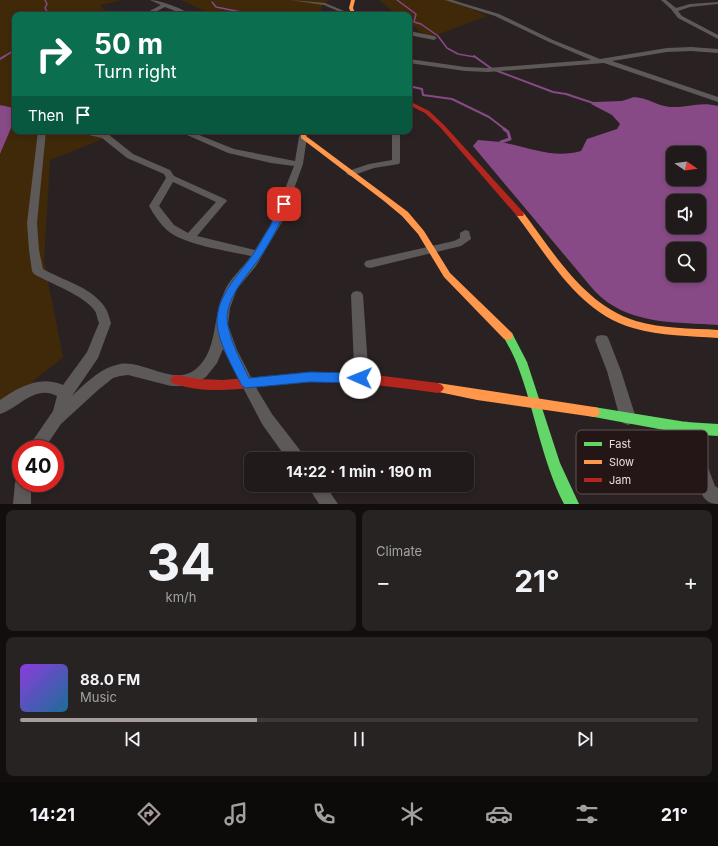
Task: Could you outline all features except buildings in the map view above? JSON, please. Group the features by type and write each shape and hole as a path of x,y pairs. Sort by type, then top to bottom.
{"street":[{"path":"292,0 325,4 345,12"},
{"path":"352,12 351,8 353,0"},
{"path":"447,0 497,15 551,41 602,61 696,91 718,100"},
{"path":"663,0 683,19 718,36"},
{"path":"154,1 166,3 183,12"},
{"path":"150,12 166,3"},
{"path":"675,11 679,8 688,6 718,3"},
{"path":"412,33 434,38"},
{"path":"412,61 480,70 602,61 667,50 718,51"},
{"path":"412,104 425,111 444,128 520,214 568,276 590,300 606,312 624,321 646,327 718,334"},
{"path":"41,440 56,419 64,403 65,393 93,354 105,322 99,309 80,292 55,282 38,271 34,250 32,222 42,134"},
{"path":"100,134 105,136 130,156 167,172 171,178 222,201 191,238"},
{"path":"189,134 231,151 271,160 299,164"},
{"path":"176,380 193,378 209,364 216,351 227,298 232,288 258,254 277,222 299,164 304,134"},
{"path":"304,134 351,173 391,200 404,212 431,250 441,268 470,300 501,329 517,351 528,378 543,435 563,491 572,504"},
{"path":"351,173 372,166 396,162 396,134"},
{"path":"171,178 154,206 159,216 174,230 191,238 258,254"},
{"path":"370,264 456,244 466,239 465,233"},
{"path":"357,295 361,360 360,378"},
{"path":"222,325 230,350 246,383 267,419 292,452"},
{"path":"602,340 614,371 628,418"},
{"path":"56,419 66,412 104,377 115,371 125,369 199,384 223,386 310,377 360,378 422,385 486,396 535,402 686,428 718,430"},
{"path":"0,408 28,390 47,385 56,386 65,393"},
{"path":"708,489 709,492 718,498"},
{"path":"22,504 23,492"},
{"path":"320,492 329,504"}],"shaded area":[{"path":"0,0 123,0 100,5 106,12 12,12 12,108 0,105"},
{"path":"181,0 329,0 322,6 321,12 207,12"},
{"path":"379,0 456,0 459,3 487,16 429,38 412,25 412,12 394,12"},
{"path":"634,97 670,107 682,107 699,104 718,106 718,325 672,322 642,317 627,313 601,297 473,146 478,140 501,142 551,153 561,154 581,151 587,139 617,129 620,124 612,115 591,104 594,102 622,101"},
{"path":"0,105 12,108 12,126 0,154"},
{"path":"12,126 12,134 113,135 50,160 44,261 63,357 0,408 0,154"}],"waterway":[{"path":"45,0 47,4 45,8 47,12"},
{"path":"397,0 416,14 414,22 421,24 438,36 447,48 458,54 475,57"},
{"path":"212,2 216,7 241,12"},
{"path":"3,57 12,52"},
{"path":"0,59 5,56"},
{"path":"474,56 492,69 553,92 566,94 593,103"},
{"path":"412,87 422,89 423,95 452,99 489,117 506,130"},
{"path":"501,142 510,139 508,132 504,129"}],"traffic: fast":[{"path":"508,336 522,362 532,390 553,463 572,504"},
{"path":"594,412 686,428 718,430"}],"traffic: slow":[{"path":"353,0 351,8 353,12"},
{"path":"304,134 303,137 405,214 421,233 447,275 508,336"},
{"path":"520,214 556,263 583,293 598,306 615,316 643,327 718,334"},
{"path":"438,388 594,412"}],"traffic: jam":[{"path":"412,104 427,112 442,126 520,214"},
{"path":"176,380 199,384 223,385 310,377 360,378 438,388"}],"route":[{"path":"284,204 277,222 258,254 232,288 227,298 222,318 222,325 230,350 246,383 310,377 360,378"}]}
